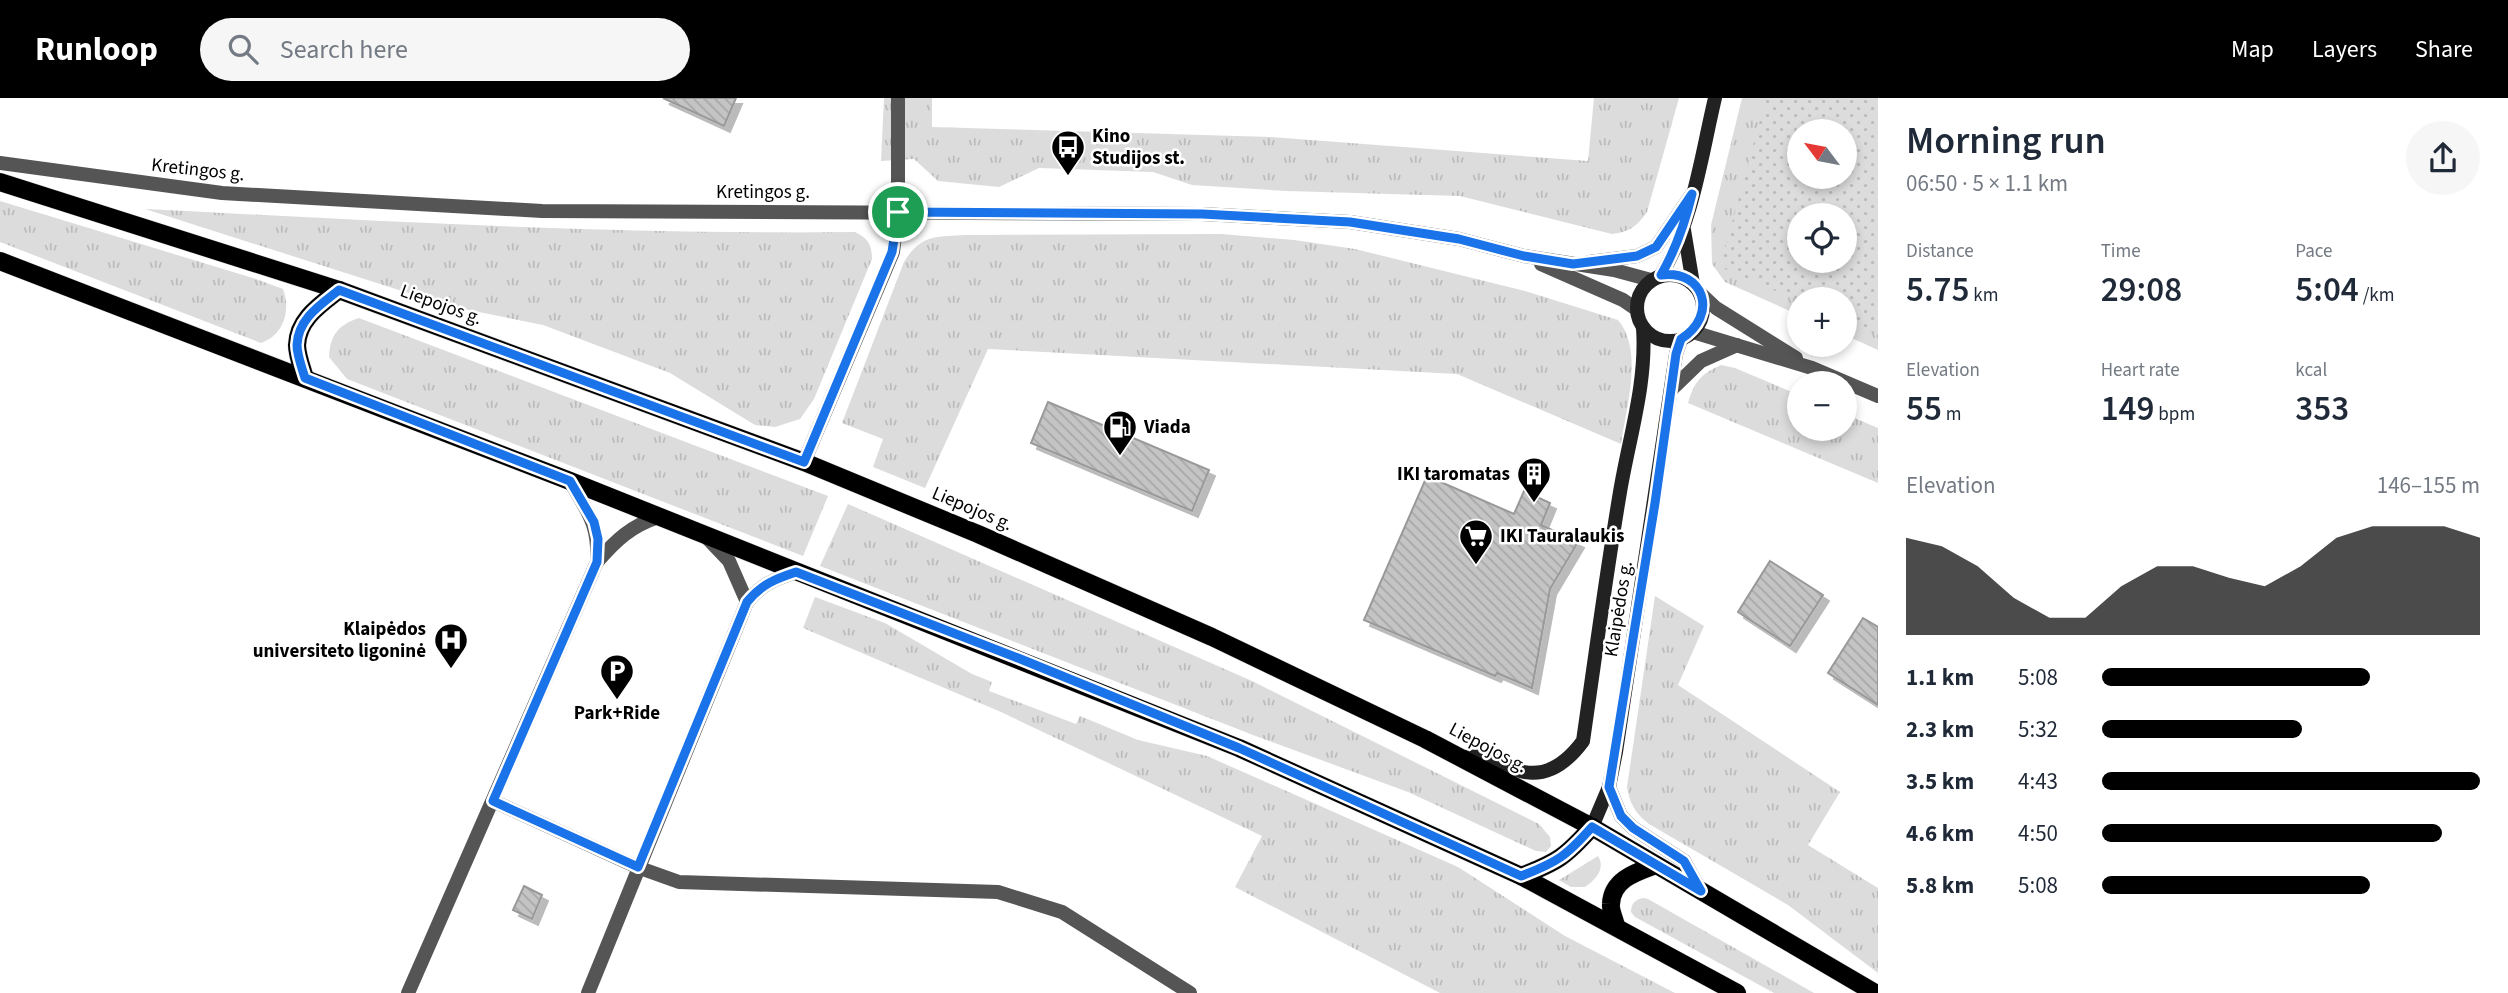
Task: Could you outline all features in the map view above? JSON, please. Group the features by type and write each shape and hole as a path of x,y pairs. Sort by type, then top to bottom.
{"main road":[{"path":"1460,757 1483,757 1524,772 1542,772 1560,765 1574,754 1583,741 1620,492 1641,383 1643,328 1636,309 1640,293 1672,257 1683,229 1715,98"},
{"name":"Liepojos g.","path":"0,182 339,290 804,462 978,534 1140,605 1460,757 1592,827 1875,993"},
{"path":"1643,328 1654,337 1667,341 1687,336 1702,318 1703,301 1697,289 1683,229"},
{"path":"0,261 570,481 1239,748 1521,876 1733,992"},
{"path":"1656,278 1678,275 1697,289"},
{"path":"305,378 297,346 303,323 317,307 339,290"},
{"name":"Klaipėdos g.","path":"1592,827 1609,787 1676,354 1687,336"},
{"path":"1609,787 1621,816 1633,828 1684,861 1701,891"},
{"path":"1521,876 1565,856 1592,827"},
{"path":"1616,926 1611,904 1616,887 1627,877 1656,864"}],"street":[{"path":"804,462 892,252 898,212 898,98"},
{"name":"Kretingos g.","path":"0,163 222,193 542,211 1202,214 1350,222 1459,239 1524,256 1656,278"},
{"path":"1573,264 1637,256 1656,247 1692,194"},
{"name":"Kretingos g.","path":"1524,256 1623,300 1636,309"},
{"path":"1697,289 1716,308 1812,368"},
{"path":"1687,336 1737,345 1812,368 1878,396"},
{"path":"1672,389 1701,361 1737,345"},
{"path":"570,481 594,522 598,539 597,562"},
{"path":"408,993 597,562 624,532 639,523 658,517"},
{"path":"705,535 729,561 747,602"},
{"path":"588,993 747,602 770,580 796,572"},
{"path":"493,801 638,867 679,882 998,892 1062,912 1190,993"}],"green space":[{"path":"884,98 932,98 932,127 1271,137 1588,161 1594,98 1679,98 1647,212 1632,227 1612,234 1460,196 1192,185 1153,172 1039,168 999,187 938,181 914,159 881,161"},
{"path":"1742,98 1878,98 1878,350 1857,340 1857,287 1787,287 1787,310 1725,282 1712,264 1711,225"},
{"path":"1766,98 1878,98 1878,335 1857,326 1857,287 1787,287 1787,296 1720,267"},
{"path":"0,201 283,289 286,305 284,321 275,334 261,343 0,242"},
{"path":"145,209 589,229 855,232 868,242 872,259 814,399 800,419 775,427 755,425 670,373 543,325 449,306"},
{"path":"1221,234 1294,240 1355,249 1525,291 1618,320 1626,333 1632,363 1621,444 1457,374 988,349 925,488 873,467 883,439 842,423 904,262 923,242 938,237 966,235"},
{"path":"359,318 828,496 803,556 347,379 329,357 330,349 337,332"},
{"path":"1721,365 1735,368 1787,390 1787,441 1857,441 1857,419 1878,428 1878,483 1688,403 1699,380"},
{"path":"848,504 1252,681 1539,824 1550,837 1551,846 1546,852 1536,851 1408,792 1253,735 820,566"},
{"path":"1655,596 1704,626 1678,685 1840,792 1808,845 1878,888 1878,973 1788,905 1649,824 1634,808 1627,787"},
{"path":"815,597 885,623 972,674 992,682 989,691 1076,724 1080,716 1138,740 1207,756 1458,867 1565,936 1675,993 1440,993 1235,887 1262,836 1001,712 803,628"},
{"path":"1598,856 1600,870 1596,878 1585,887 1571,887 1559,880"},
{"path":"1644,898 1814,993 1774,993 1635,917 1631,912 1633,904"}],"building":[{"path":"663,98 736,98 724,126"},
{"name":"Viada","path":"1048,402 1209,470 1192,511 1031,443"},
{"name":"IKI Tauralaukis","path":"1427,476 1514,514 1524,491 1550,503 1541,525 1578,542 1550,589 1532,688 1497,673 1495,676 1364,620"},
{"path":"1770,561 1823,595 1790,646 1738,612"},
{"path":"1863,618 1878,627 1878,705 1828,673"},
{"path":"524,886 542,895 532,919 513,910"}],"place":[{"name":"Kino Studijos st.","path":"1068,177"},
{"name":"Viada","path":"1120,457"},
{"name":"IKI taromatas","path":"1534,504"},
{"name":"IKI Tauralaukis","path":"1476,566"},
{"name":"Klaipėdos universiteto ligoninė","path":"451,670"},
{"name":"Park+Ride","path":"617,701"}],"route":[{"path":"1692,194 1683,229 1672,257 1661,275 1678,275 1693,284 1703,301 1702,318 1693,332 1681,339 1676,354 1609,787 1621,816 1633,828 1684,861 1701,891 1592,827 1565,856 1521,876 1239,748 796,572 770,580 747,602 638,867 493,801 597,562 598,539 594,522 570,481 305,378 297,346 303,323 317,307 339,290 804,462 892,252 898,212 1202,214 1350,222 1459,239 1524,256 1573,264 1637,256 1656,247 1692,194"}]}
